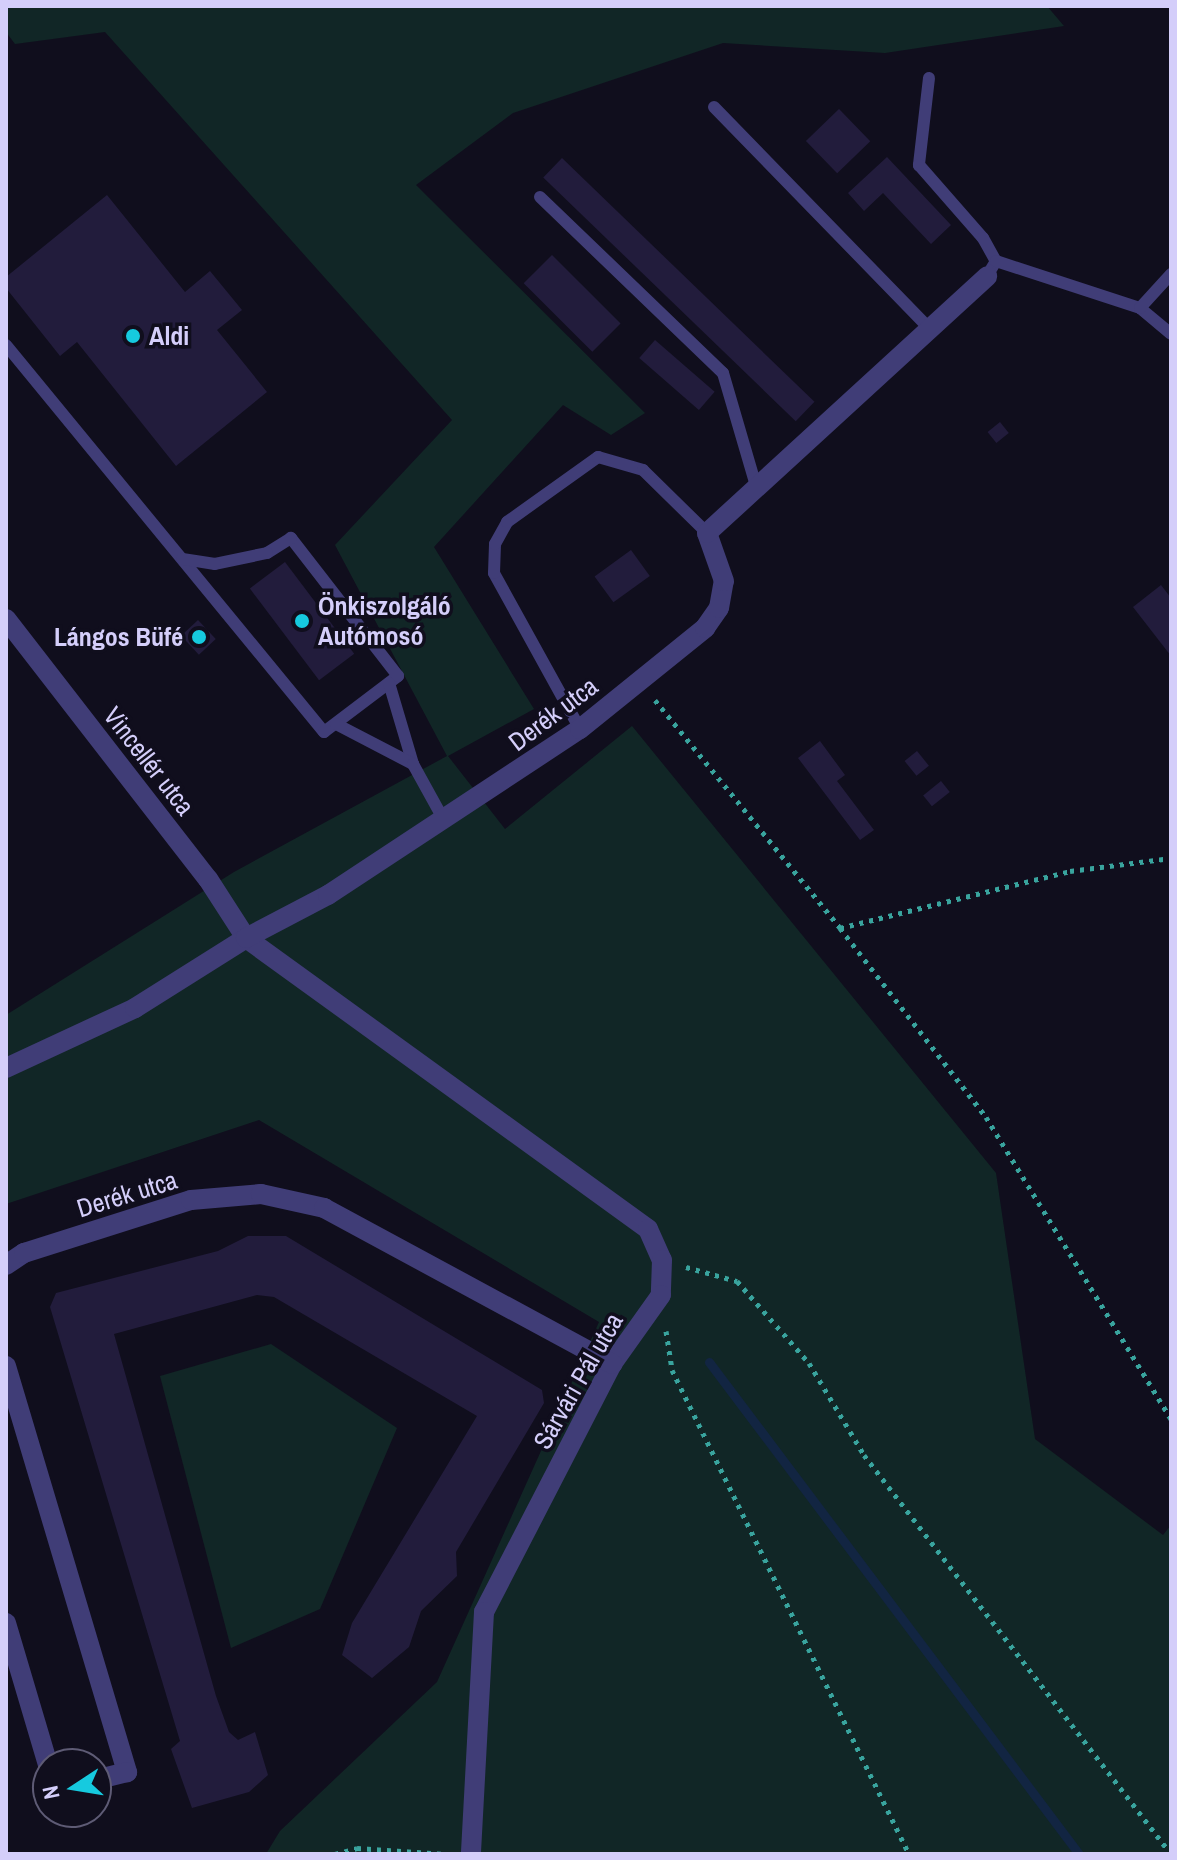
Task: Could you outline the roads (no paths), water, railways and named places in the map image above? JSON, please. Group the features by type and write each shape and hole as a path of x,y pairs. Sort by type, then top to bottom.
{"street":[{"path":"707,533 931,330 991,269"},
{"name":"Derék utca","path":"6,1068 135,1008 246,938 445,822 580,729 705,628 719,608 724,581 707,533"},
{"name":"Vincellér utca","path":"6,619 208,879 246,938"},
{"name":"Sárvári Pál utca","path":"246,938 648,1229 662,1260 661,1295 612,1364 484,1612 471,1854"},
{"name":"Derék utca","path":"6,1265 24,1253 191,1200 261,1194 324,1208 612,1364"},
{"path":"6,1366 10,1393 127,1772 112,1776"},
{"path":"6,1623 43,1748"}],"lane":[{"path":"929,78 919,165 983,238 991,269 1140,308 1171,334"},
{"path":"714,107 931,330"},
{"path":"540,197 723,373 757,489"},
{"path":"1140,308 1171,274"},
{"path":"6,345 324,732 398,676 291,538 267,553 215,564 182,559"},
{"path":"580,729 494,573 495,544 507,522 598,457 643,470 707,533"},
{"path":"389,683 413,764 445,822"},
{"path":"336,724 413,764"}],"waterway":[{"path":"709,1362 1079,1854"}],"place":[{"name":"Aldi","path":"133,336"},
{"name":"Önkiszolgáló Autómosó","path":"302,621"},
{"name":"Lángos Büfé","path":"199,637"}]}
